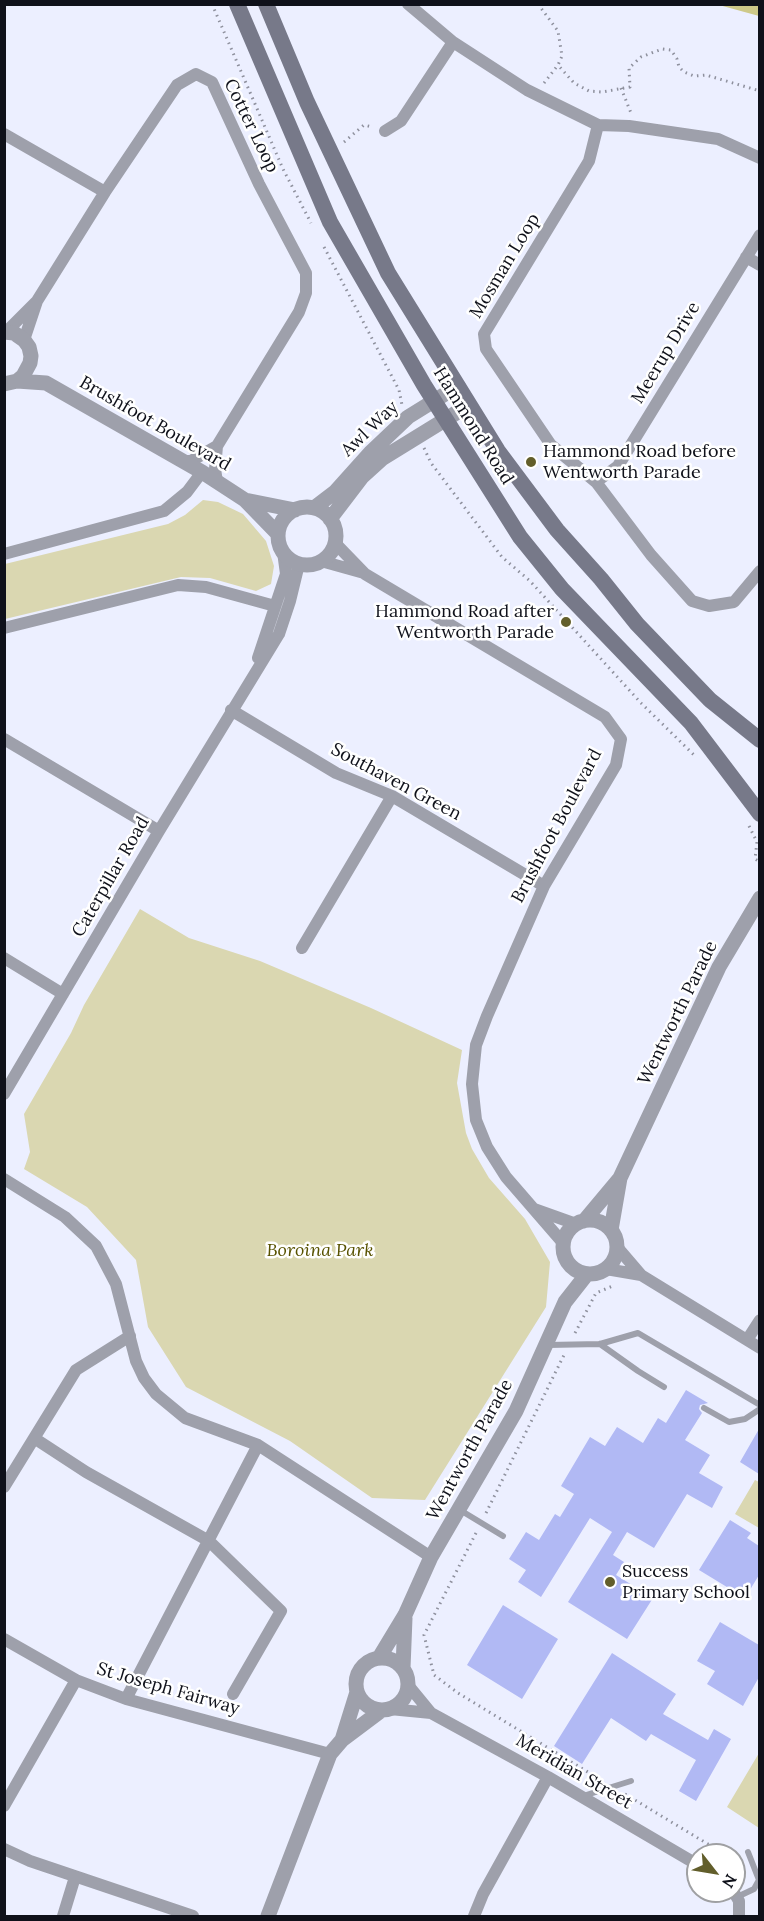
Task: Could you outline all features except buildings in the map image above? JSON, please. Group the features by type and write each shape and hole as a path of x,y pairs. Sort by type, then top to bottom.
{"main road":[{"name":"Hammond Road","path":"237,4 330,222 435,402 520,537 562,589 691,723 759,814"},
{"name":"Hammond Road","path":"266,4 307,102 388,273 498,451 557,530 637,624 710,700 759,741"}],"street":[{"path":"412,8 453,42 527,90 598,125 629,126 718,139 759,158"},
{"path":"386,131 402,121 453,42"},
{"name":"Cotter Loop","path":"24,340 37,302 105,192 177,85 196,74 212,82 260,184 306,273 306,292 298,312 218,446 215,458 217,482"},
{"name":"Mosman Loop","path":"598,125 589,161 484,334 486,349 551,445 596,482 651,555 692,601 709,606 734,602 759,571"},
{"path":"4,134 105,192"},
{"name":"Meerup Drive","path":"596,482 618,466 759,235"},
{"path":"746,257 759,265"},
{"name":"Cotter Loop","path":"6,332 37,302"},
{"path":"6,332 14,333 24,340 46,383"},
{"path":"11,382 28,370 31,356"},
{"name":"Brushfoot Boulevard","path":"11,382 46,383 202,472 245,500 278,534"},
{"name":"Awl Way","path":"315,508 335,492 370,453 408,417 458,386"},
{"name":"Awl Way","path":"330,519 362,477 383,458 470,405"},
{"path":"183,461 191,461 218,446"},
{"path":"4,554 164,511 187,492 202,472"},
{"name":"Brushfoot Boulevard","path":"245,500 295,510"},
{"path":"315,508 330,519 336,535 335,543 321,561 306,565 299,564 283,552 278,534 283,520 295,510 315,508"},
{"name":"Brushfoot Boulevard","path":"335,543 365,574"},
{"name":"Caterpillar Road","path":"250,678 286,574 283,552"},
{"name":"Brushfoot Boulevard","path":"321,561 365,574 605,717 621,739 616,765 544,886 476,1045 472,1084 476,1120 487,1147 506,1177 564,1244"},
{"name":"Caterpillar Road","path":"4,1094 250,678 279,634 299,564"},
{"path":"4,628 178,585 206,587 275,606"},
{"name":"Southaven Green","path":"231,710 336,773 392,796 544,886"},
{"path":"4,739 159,831"},
{"path":"302,948 392,796"},
{"name":"Wentworth Parade","path":"611,1230 620,1178 719,967 759,899"},
{"path":"4,958 63,994"},
{"name":"Wentworth Parade","path":"580,1222 620,1178"},
{"path":"4,1179 65,1217 96,1246 116,1284 136,1361 144,1378 156,1394 185,1419 258,1445 431,1557"},
{"path":"533,1209 580,1222 599,1221 611,1230 618,1247 616,1255 606,1269 600,1272 587,1274 574,1269 564,1251 566,1236 580,1222"},
{"path":"618,1247 641,1275 759,1348"},
{"name":"Wentworth Parade","path":"379,1658 405,1616 431,1557 516,1411 548,1345 565,1302 570,1264"},
{"path":"606,1269 641,1275"},
{"name":"Wentworth Parade","path":"565,1302 587,1274"},
{"path":"747,1340 759,1320"},
{"path":"4,1487 76,1370 130,1336"},
{"path":"34,1438 86,1472 209,1541 281,1611 233,1694"},
{"path":"126,1699 258,1445"},
{"name":"Wentworth Parade","path":"403,1668 405,1616"},
{"name":"St Joseph Fairway","path":"4,1639 76,1680 126,1699 330,1754"},
{"path":"268,1917 330,1754 342,1740 403,1700 408,1685 403,1668 388,1659 379,1658 370,1661 358,1674 357,1692 342,1740"},
{"path":"4,1806 76,1680"},
{"name":"Meridian Street","path":"408,1685 431,1713 548,1776 686,1858"},
{"path":"357,1692 368,1706 386,1709"},
{"name":"Meridian Street","path":"386,1709 431,1713"},
{"path":"474,1917 483,1894 548,1776"},
{"path":"4,1849 30,1861 193,1917"},
{"path":"63,1917 75,1877"}],"lane":[{"path":"548,1345 600,1344 638,1333 759,1407 745,1419 729,1422 704,1408"},
{"path":"600,1344 664,1387"},
{"path":"459,1509 503,1536"},
{"path":"582,1797 631,1781"},
{"path":"746,1891 754,1889 759,1880 748,1852"}],"path":[{"path":"538,4 558,31 562,56 542,86"},
{"path":"558,65 574,83 589,91 602,92 630,87 628,68 641,57 662,49 671,50 684,72 694,76 706,75 759,91"},
{"path":"621,88 632,113 621,115"},
{"path":"342,144 364,125 386,131"},
{"path":"755,859 759,862"},
{"path":"621,1282 596,1293 424,1635 434,1675 458,1693 706,1843"}],"green space":[{"path":"203,500 218,502 243,514 266,541 274,566 271,584 256,591 210,578 181,577 5,619 5,564 168,524 185,515"},
{"name":"Boroina Park","path":"140,909 189,938 260,961 462,1050 457,1083 466,1133 472,1149 489,1178 525,1219 550,1262 546,1307 425,1500 372,1498 290,1441 186,1387 148,1327 136,1260 87,1207 24,1169 30,1152 24,1114"},
{"path":"755,1480 759,1482 759,1528 735,1514"},
{"path":"759,1753 760,1828 727,1807"}],"shaded area":[{"path":"719,5 759,5 759,16"}],"place":[{"name":"Hammond Road before Wentworth Parade","path":"531,462"},
{"name":"Hammond Road after Wentworth Parade","path":"566,622"},
{"name":"Success Primary School","path":"610,1582"}]}
